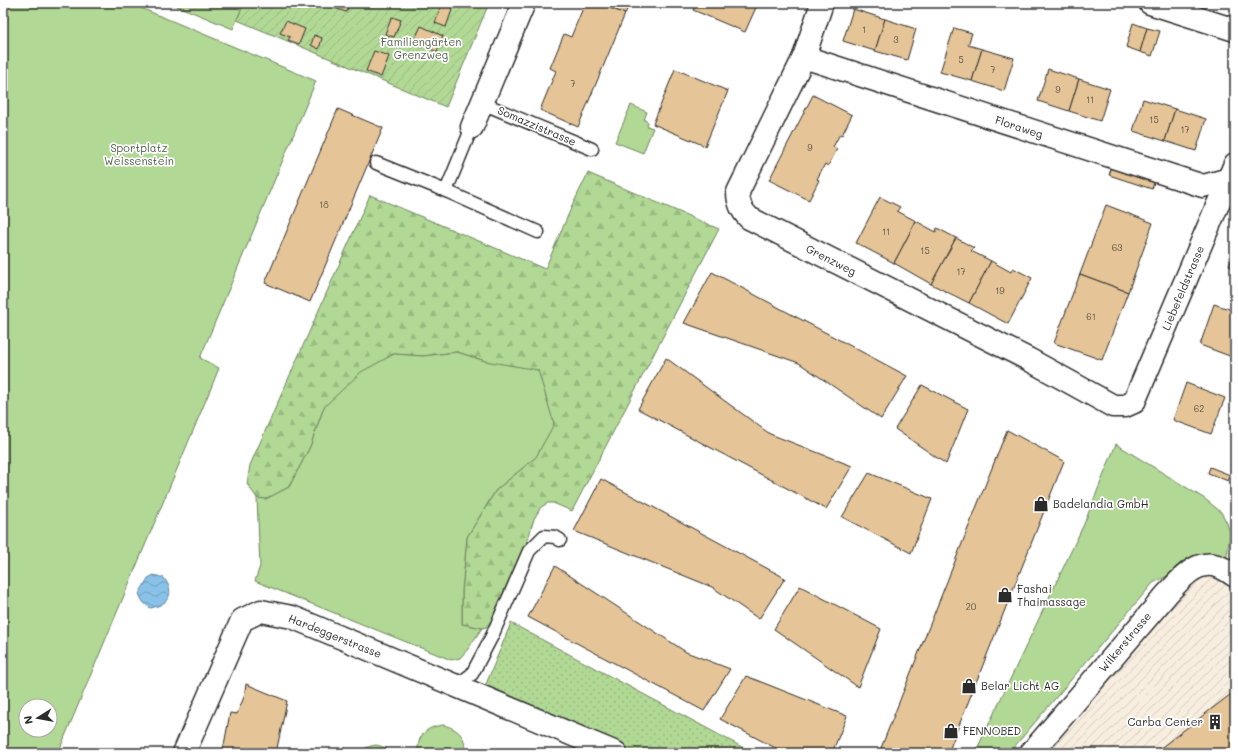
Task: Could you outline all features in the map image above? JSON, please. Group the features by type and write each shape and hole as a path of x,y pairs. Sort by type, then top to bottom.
{"street":[{"path":"472,127 524,3"},
{"name":"Grenzweg","path":"822,3 804,57 738,192 738,199 744,214 749,218 1028,359 1113,406 1125,406"},
{"path":"1150,3 1235,30"},
{"name":"Floraweg","path":"804,57 1203,186 1233,175"},
{"name":"Liebefeldstrasse","path":"1125,406 1134,402 1233,175"},
{"name":"Wilkerstrasse","path":"1031,753 1167,594 1188,572 1196,568 1211,565 1222,568 1235,576"},
{"name":"Hardeggerstrasse","path":"184,753 242,620 261,611 292,617 616,753"}],"lane":[{"name":"Somazzistrasse","path":"482,103 592,149"},
{"path":"446,191 472,127"},
{"path":"376,163 446,191 538,232"},
{"path":"451,683 464,680 472,674 492,636 529,551 544,536 554,537 560,540"}],"shaded area":[{"path":"1203,575 1218,576 1235,586 1235,753 1045,753 1190,582"}],"green space":[{"name":"Sportplatz Weissenstein","path":"3,3 129,3 316,81 200,358 219,368 58,753 3,753"},
{"path":"170,3 244,3 233,29"},
{"name":"Familiengärten Grenzweg","path":"244,3 489,3 446,107 237,20"},
{"path":"631,105 647,112 644,120 648,122 647,126 653,128 643,153 615,142"},
{"path":"588,173 719,229 572,511 553,503 548,503 541,507 534,519 525,549 492,626 482,628 462,624 462,591 467,537 496,490 536,457 485,361 457,352 423,356 393,354 324,407 310,447 289,487 266,499 257,498 247,484 250,465 370,195 545,269"},
{"path":"457,352 485,361 538,370 554,424 536,457 496,490 467,537 462,591 462,624 482,628 460,658 451,660 255,581 260,566 257,498 266,499 289,487 310,447 324,407 361,372 394,354 423,356"},
{"path":"1116,444 1205,499 1221,512 1230,533 1226,563 1200,560 1153,583 1009,753 975,753 1084,524"},
{"path":"511,623 753,753 639,753 484,689"},
{"path":"443,725 453,728 463,738 465,747 464,753 418,753 419,741 424,733 427,730"},
{"path":"376,745 388,750 391,753 359,753 371,746"}],"water":[{"path":"154,575 164,578 168,584 170,594 166,601 156,607 150,608 143,602 139,594 148,578"}],"building":[{"path":"333,3 350,3 346,12 332,7"},
{"path":"442,3 453,7 446,27 435,23"},
{"path":"585,3 599,3 625,14 578,127 540,110 556,71 550,68 564,34 571,37"},
{"path":"599,3 630,3 625,14"},
{"path":"696,3 758,3 745,32 693,10"},
{"path":"853,9 885,19 875,51 843,41"},
{"path":"392,17 401,20 394,37 385,34"},
{"path":"885,19 916,29 907,60 875,51"},
{"path":"286,21 305,29 299,44 288,40 290,37 280,33"},
{"path":"1133,23 1147,28 1140,52 1126,47"},
{"path":"421,26 443,36 437,52 414,41"},
{"path":"954,28 972,33 968,45 982,49 972,81 940,72"},
{"path":"1147,28 1160,31 1152,56 1140,52"},
{"path":"314,35 322,38 319,49 311,45"},
{"path":"982,49 1014,58 1004,91 972,81"},
{"path":"374,51 389,56 381,77 366,71"},
{"path":"675,69 728,91 705,146 653,124"},
{"path":"1048,69 1079,79 1069,111 1038,101"},
{"path":"1079,79 1110,89 1100,121 1069,111"},
{"path":"813,95 852,115 842,135 840,134 833,147 837,149 828,166 825,164 817,179 819,180 809,200 769,180"},
{"path":"1143,99 1175,109 1165,141 1133,131"},
{"path":"338,109 383,128 310,302 265,283"},
{"path":"1175,109 1206,119 1196,151 1165,141"},
{"path":"1112,166 1155,180 1152,189 1109,175"},
{"path":"880,197 900,207 897,211 916,221 894,263 856,243"},
{"path":"1106,205 1153,223 1128,292 1080,274"},
{"path":"916,221 936,232 937,228 956,238 931,284 894,263"},
{"path":"956,238 974,248 971,251 991,261 969,303 931,284"},
{"path":"1235,250 1235,268 1229,266"},
{"path":"991,261 1011,272 1013,268 1032,278 1008,324 969,303"},
{"path":"712,272 907,376 881,419 799,363 684,323"},
{"path":"1080,274 1128,292 1102,360 1054,343"},
{"path":"1214,304 1235,311 1235,358 1200,345"},
{"path":"666,358 770,434 852,466 826,509 638,409"},
{"path":"1186,383 1225,398 1211,434 1173,420"},
{"path":"922,385 968,409 946,464 895,429"},
{"path":"1007,430 1064,461 948,753 879,753"},
{"path":"1210,467 1230,475 1228,481 1208,473"},
{"path":"869,473 932,499 911,553 842,517"},
{"path":"601,479 785,578 759,619 712,587 574,531"},
{"path":"555,566 686,652 730,669 704,711 528,617"},
{"path":"800,586 881,629 858,687 774,629"},
{"path":"746,676 847,716 832,753 785,753 720,719"},
{"path":"246,684 287,701 276,753 221,753 230,713 237,714 244,697"},
{"name":"Carba Center","path":"1235,691 1235,753 1154,753"}],"place":[{"name":"Badelandia GmbH","path":"1041,504"},
{"name":"Fashai Thaimassage","path":"1005,595"},
{"name":"Belar Licht AG","path":"969,686"},
{"name":"Carba Center","path":"1215,722"},
{"name":"FENNOBED","path":"951,731"}]}
